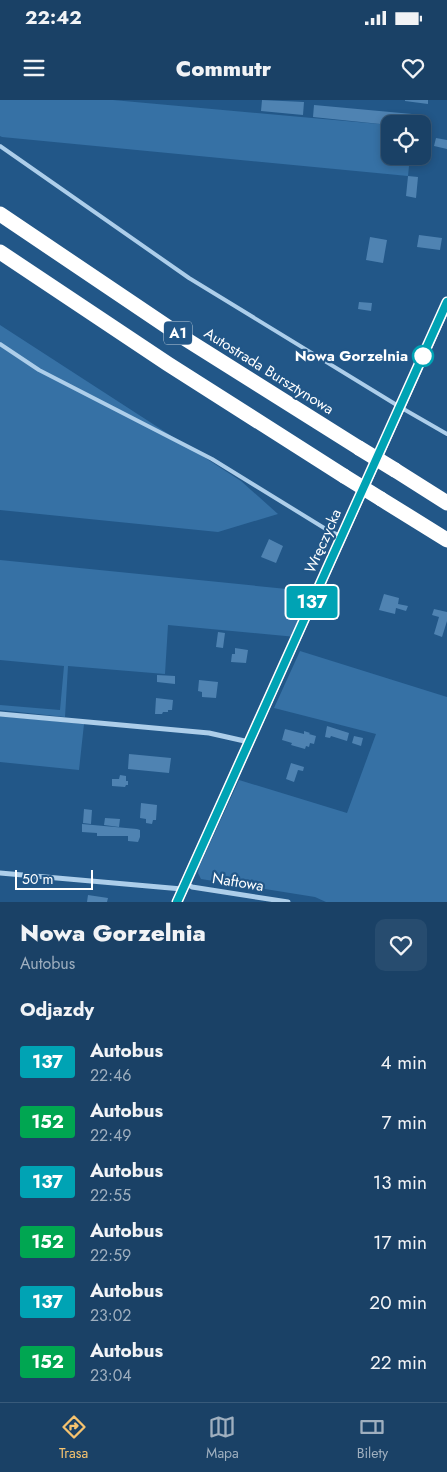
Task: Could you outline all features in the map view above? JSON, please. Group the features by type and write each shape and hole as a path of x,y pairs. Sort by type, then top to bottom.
{"highway":[{"name":"Autostrada Bursztynowa","path":"0,214 176,332 447,503"},
{"name":"A1","path":"0,252 168,364 447,540"}],"main road":[{"name":"Wręczycka","path":"176,902 447,302"}],"street":[{"path":"0,714 209,733 249,742"},
{"name":"Naftowa","path":"0,873 184,886 288,902"}],"lane":[{"path":"0,146 189,278 447,434"},
{"path":"0,344 39,370 212,459 329,531 342,536"}],"shaded area":[{"path":"0,100 113,100 381,124 381,165 409,165 408,176 0,136"},
{"path":"0,325 241,481 278,514 218,532 0,510"},
{"path":"0,560 317,592 296,637 168,625 165,674 68,666 65,717 0,710 0,705 60,710 64,666 0,660"},
{"path":"300,651 447,697 447,902 326,902 315,897 201,879 198,873 199,867 239,780 347,813 376,734 274,708"},
{"path":"0,716 84,724 79,770 0,762"}],"building":[{"path":"262,100 304,102 303,115 261,111"},
{"path":"428,100 428,104 405,101"},
{"path":"314,105 412,114 381,115 381,124 313,117"},
{"path":"436,138 447,140 447,149 434,146"},
{"path":"408,176 418,177 416,198 406,196"},
{"path":"419,235 442,238 440,250 417,247"},
{"path":"370,237 387,240 383,263 366,260"},
{"path":"359,302 372,303 371,311 358,309"},
{"path":"269,539 283,546 276,563 261,557"},
{"path":"384,594 399,598 398,604 408,606 406,611 396,608 395,614 379,610"},
{"path":"434,609 447,612 447,621 442,637 434,634 439,617 432,615"},
{"path":"218,632 225,633 223,648 216,647"},
{"path":"235,648 248,650 246,663 231,662 232,654 235,654"},
{"path":"157,675 175,676 175,684 157,682"},
{"path":"199,680 218,682 216,698 202,697 202,692 198,691"},
{"path":"156,698 173,700 172,710 162,714 155,714"},
{"path":"327,726 349,733 347,741 331,736 330,738 325,737"},
{"path":"285,729 304,734 304,731 316,736 314,744 310,743 309,747 306,746 305,749 291,745 292,743 282,740"},
{"path":"354,736 363,738 361,746 352,743"},
{"path":"129,754 171,758 169,773 128,769"},
{"path":"291,763 304,767 303,771 298,770 294,782 286,779"},
{"path":"120,775 126,776 128,785 125,787 112,786 112,779 119,779"},
{"path":"141,803 157,805 156,820 153,820 152,824 146,823 146,819 140,818"},
{"path":"84,809 92,810 91,824 83,823"},
{"path":"105,818 120,819 119,827 104,825"},
{"path":"82,824 137,829 140,830 140,837 138,842 128,841 128,836 97,836 97,833 82,832"},
{"path":"88,895 108,898 107,902 87,902"}],"bus line":[{"name":"137","path":"177,902 447,302"}],"place":[{"name":"Nowa Gorzelnia","path":"423,356"}]}
